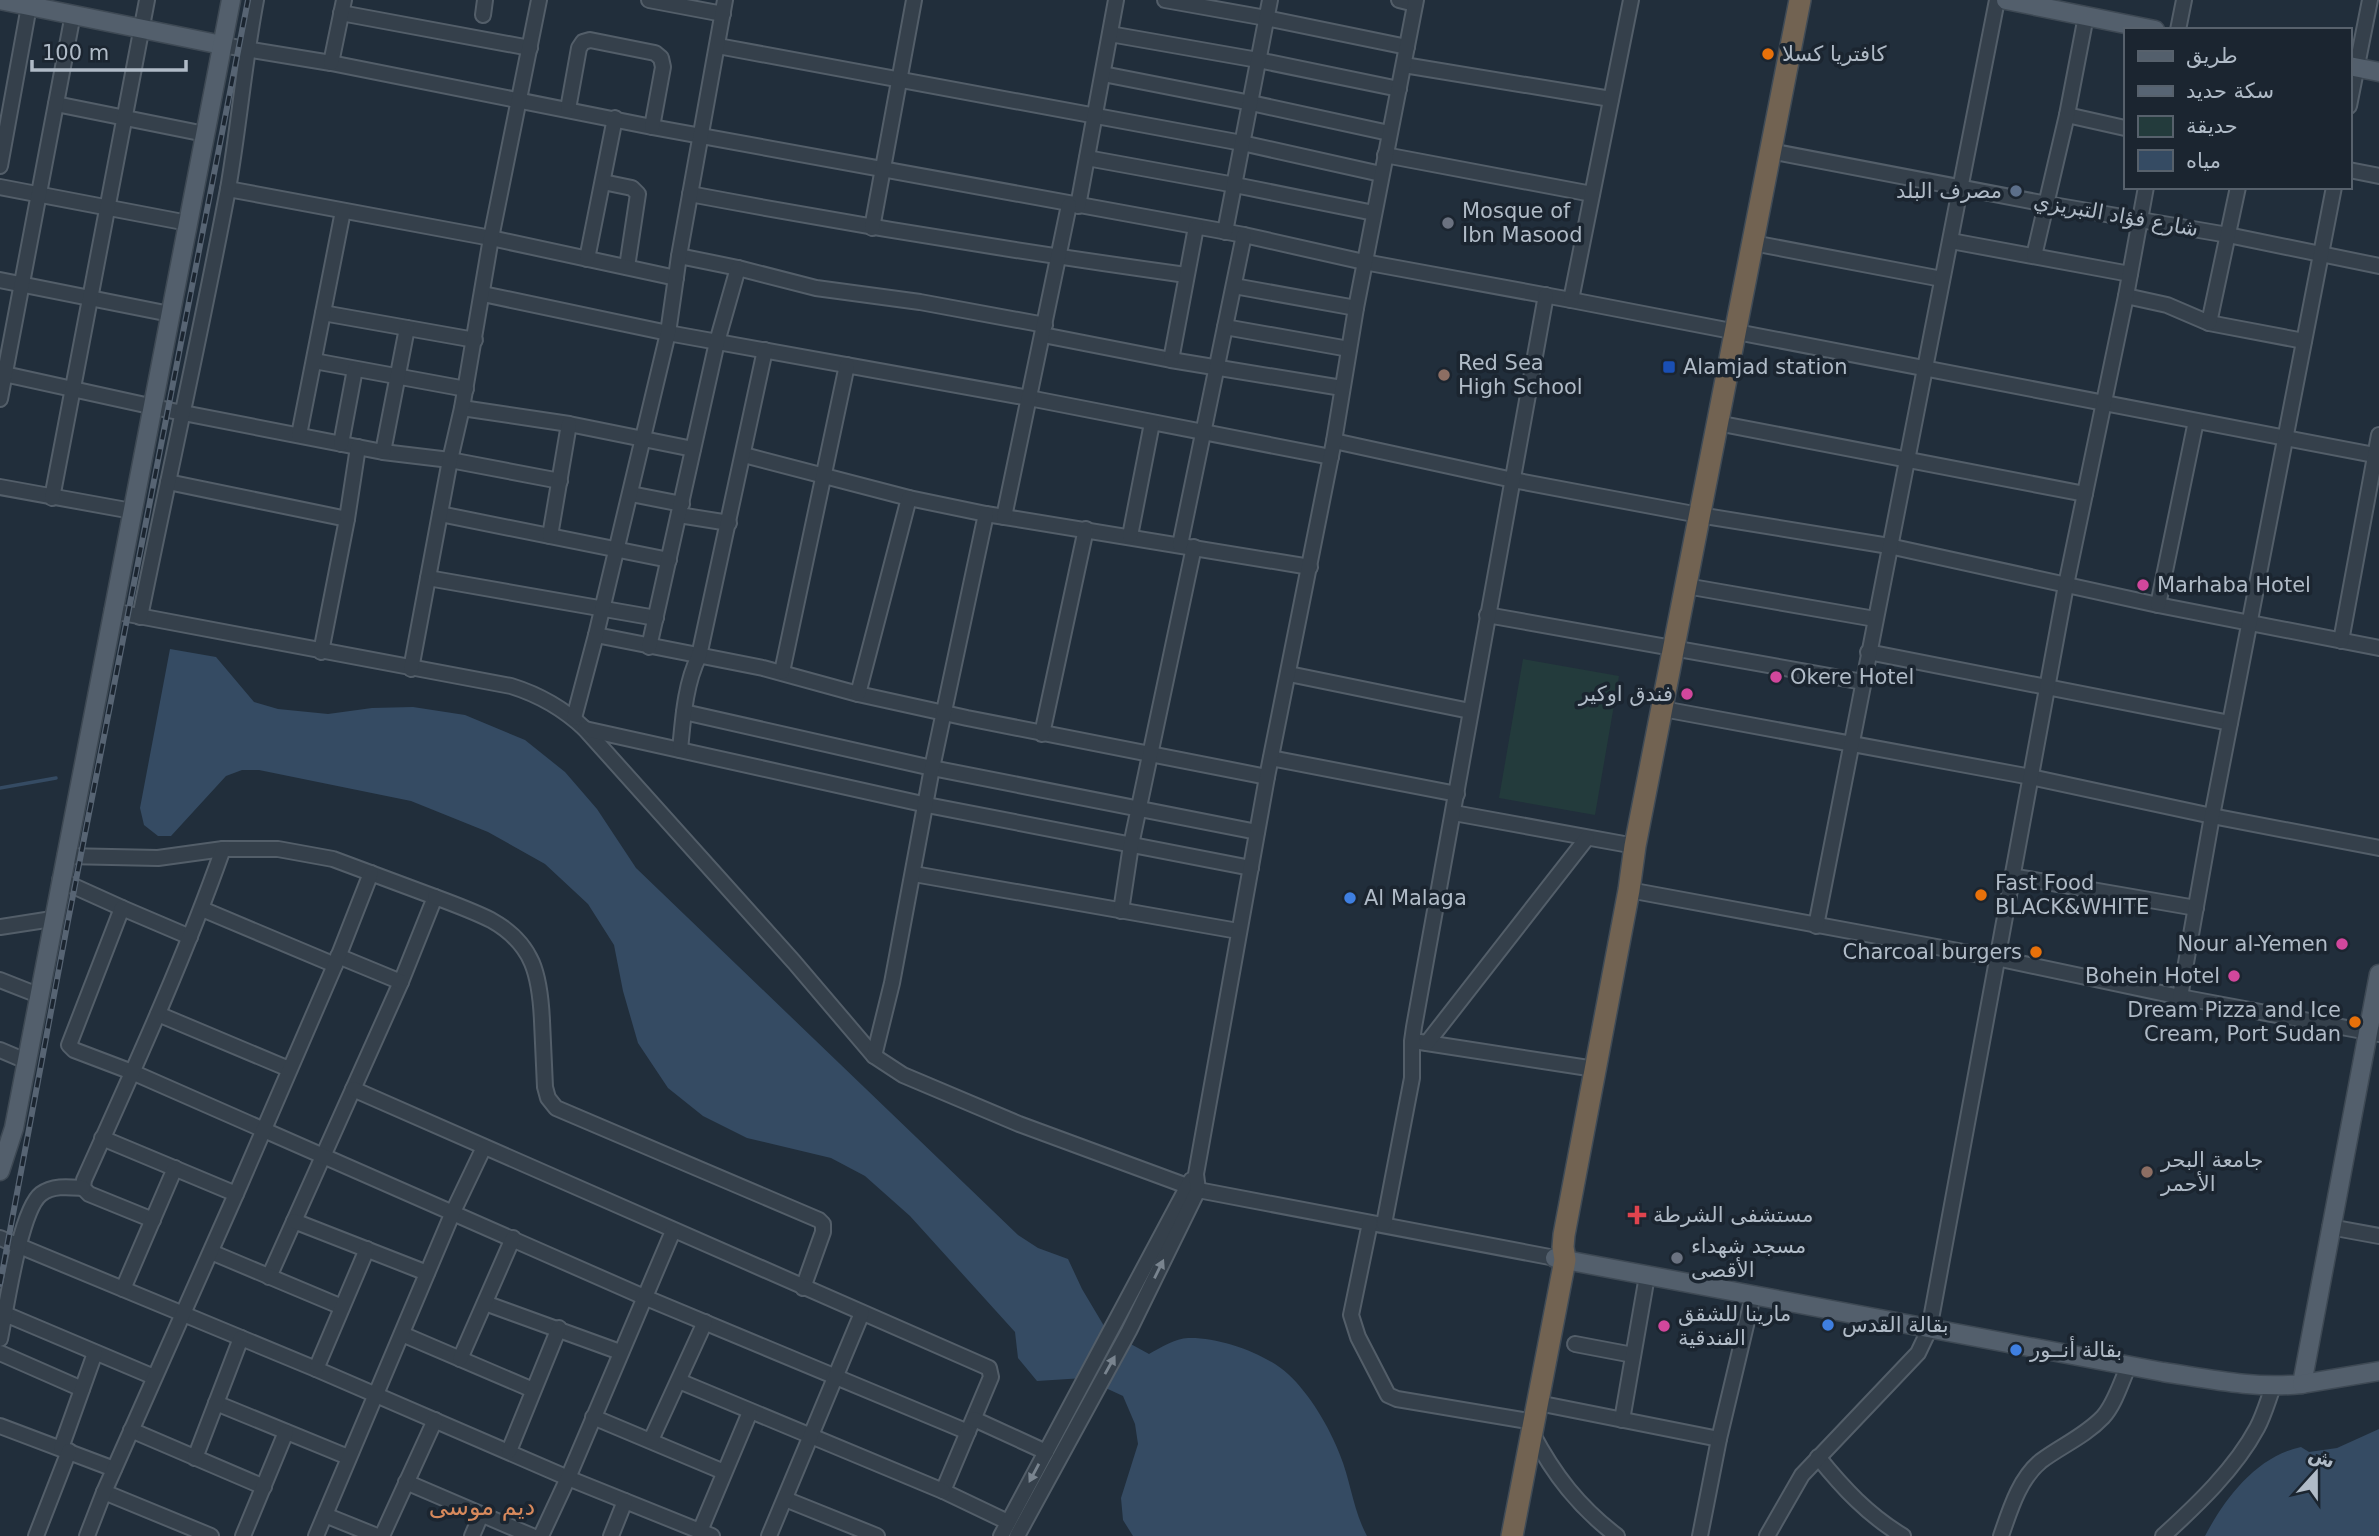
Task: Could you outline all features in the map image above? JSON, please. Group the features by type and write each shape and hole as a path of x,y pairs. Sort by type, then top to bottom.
{"highway":[{"path":"1527,1427 1538,1403 1577,1159 1629,890 1635,846 1664,709 1734,332 1754,243 1800,0"},
{"path":"1508,1528 1561,1255"}],"main road":[{"path":"0,0 222,45"},
{"path":"0,1171 7,1125 26,1061 231,0"},
{"path":"2006,0 2145,28"},
{"path":"2353,67 2379,72"},
{"path":"2302,1384 2330,1227 2374,1033 2379,974"},
{"path":"1561,1255 1647,1276 2241,1384 2273,1387 2379,1371"}],"street":[{"path":"52,498 147,0"},
{"path":"140,617 228,189 256,0"},
{"path":"411,669 466,389 491,238 539,0"},
{"path":"573,718 645,438 668,333 724,7 649,0"},
{"path":"872,228 914,0"},
{"path":"1004,517 1059,258 1087,158 1116,0"},
{"path":"1165,0 1407,47"},
{"path":"1225,232 1270,0"},
{"path":"1001,1536 1046,1452 1129,1331 1194,1183 1267,776 1331,457 1364,262 1416,2 1399,0"},
{"path":"1571,300 1631,0"},
{"path":"1816,926 1997,0"},
{"path":"2178,28 2184,0"},
{"path":"2351,86 2353,67 2370,0"},
{"path":"0,166 6,96 29,6"},
{"path":"331,63 342,6 530,48"},
{"path":"0,399 2,374 73,14"},
{"path":"2034,256 2067,116 2086,16"},
{"path":"1110,34 1258,60 1399,89"},
{"path":"568,109 579,48 583,42 590,40 655,53 661,58 663,67 652,127"},
{"path":"222,45 331,63 652,127 1225,232 1364,262 2377,456"},
{"path":"718,46 1242,143 1381,174"},
{"path":"1404,65 1611,99"},
{"path":"1103,74 1389,133"},
{"path":"56,104 205,134"},
{"path":"2067,116 2124,128"},
{"path":"587,259 615,118"},
{"name":"شارع فؤاد التبريزي","path":"1770,151 2047,204 2228,235 2379,266"},
{"path":"1385,155 1592,194"},
{"path":"1087,158 1374,213"},
{"path":"2351,170 2379,176"},
{"path":"603,182 632,188 638,194 627,267"},
{"path":"0,187 188,223"},
{"path":"228,189 491,238 676,278"},
{"path":"1768,1536 1802,1475 1919,1353 1929,1329 2066,585 2147,189"},
{"path":"2208,323 2238,189"},
{"path":"2180,998 2212,816 2333,189"},
{"path":"690,194 872,228 1186,275"},
{"path":"299,435 343,211"},
{"path":"1171,360 1196,227"},
{"path":"1121,911 1187,546 1203,433 1244,236"},
{"path":"1951,241 2130,274"},
{"path":"1754,243 1942,279"},
{"path":"680,256 816,288 920,302 1171,360 1342,388"},
{"path":"649,647 717,342 738,268"},
{"path":"0,280 170,314"},
{"path":"1234,286 1356,308"},
{"path":"483,294 668,333 1029,398 1331,457"},
{"path":"1546,295 1412,1041 1412,1078 1377,1224 1351,1315 1358,1337 1388,1395 1527,1427 1553,1471 1572,1495 1586,1511 1617,1536"},
{"path":"2126,296 2167,305 2208,323 2304,341"},
{"path":"323,313 475,340"},
{"path":"1225,327 1349,349"},
{"path":"383,452 407,328"},
{"path":"680,750 684,712 729,523 765,350"},
{"path":"314,361 466,389"},
{"path":"782,672 847,365"},
{"path":"341,444 355,369"},
{"path":"2,374 341,444 450,460 559,481"},
{"path":"462,408 569,424 693,449"},
{"path":"2158,605 2196,421"},
{"path":"1130,536 1152,423"},
{"path":"1717,423 2085,494"},
{"path":"550,536 569,424"},
{"path":"2341,641 2379,435"},
{"path":"1334,441 1513,480 1699,515 1889,546 2158,605 2379,648"},
{"path":"321,652 358,447"},
{"path":"744,455 909,498 986,514 1310,566"},
{"path":"167,482 347,519"},
{"path":"0,487 132,511"},
{"path":"631,494 729,523"},
{"path":"858,694 909,498"},
{"path":"440,514 669,560"},
{"path":"874,1056 892,983 932,768 986,514"},
{"path":"1042,734 1086,529"},
{"path":"428,578 656,618"},
{"path":"1686,586 1875,619"},
{"path":"112,611 511,686 562,709 585,729 794,962 874,1056 903,1075 996,1115 1194,1183 1377,1224 1561,1255"},
{"path":"1487,615 1863,682"},
{"path":"596,635 782,672 858,694 1042,734 1267,776"},
{"path":"1868,652 2230,723"},
{"path":"1289,674 1470,711"},
{"path":"1664,709 2031,777 2379,848"},
{"path":"684,712 932,768 1257,832"},
{"path":"585,729 927,805 1251,868"},
{"path":"1271,758 1457,794"},
{"path":"1454,813 1635,846"},
{"path":"1427,1043 1587,838"},
{"path":"65,856 158,858 223,849 258,848 302,853 333,859 492,921 510,933 525,948 536,970 541,992 545,1087 548,1098 556,1108 819,1220 823,1224 823,1232 803,1288"},
{"path":"83,1188 84,1180 202,909 223,849"},
{"path":"88,1536 104,1492 211,1252 371,873"},
{"path":"914,874 1238,931"},
{"path":"2011,876 2196,908"},
{"path":"60,880 190,937"},
{"path":"1629,890 1996,958 2180,998 2374,1033"},
{"path":"269,1277 401,982 435,897"},
{"path":"122,908 70,1040 69,1045 74,1050 132,1072 644,1297 836,1377 1046,1452"},
{"path":"202,909 336,961 401,982"},
{"path":"0,927 52,919"},
{"path":"0,980 38,995"},
{"path":"158,1014 289,1069"},
{"path":"1412,1041 1595,1069"},
{"path":"0,1050 26,1061"},
{"path":"353,1089 989,1368 991,1377 943,1491"},
{"path":"102,1138 236,1194"},
{"path":"316,1536 453,1212 484,1147"},
{"path":"123,1289 175,1168"},
{"path":"1017,1536 1085,1396 1115,1323 1194,1183"},
{"path":"0,1339 19,1246 30,1208 41,1194 60,1186 83,1188 89,1194 153,1220"},
{"path":"294,1221 427,1273"},
{"path":"2330,1227 2379,1236"},
{"path":"541,1536 673,1231"},
{"path":"0,1238 316,1369 568,1478 706,1533 724,1472 750,1412"},
{"path":"460,1359 513,1238"},
{"path":"316,1369 367,1249"},
{"path":"211,1252 342,1307"},
{"path":"1622,1420 1647,1276"},
{"path":"1705,1535 1719,1439 1753,1296"},
{"path":"485,1303 620,1352"},
{"path":"769,1536 862,1313"},
{"path":"5,1314 154,1377"},
{"path":"651,1440 705,1322"},
{"path":"509,1451 559,1328"},
{"path":"402,1334 533,1390"},
{"path":"195,1458 241,1338"},
{"path":"1574,1344 1633,1355"},
{"path":"0,1353 82,1389"},
{"path":"36,1536 95,1353"},
{"path":"2001,1536 2014,1500 2029,1474 2040,1462 2075,1440 2102,1418 2113,1402 2129,1365"},
{"path":"679,1381 943,1491 1008,1522"},
{"path":"2163,1536 2239,1456 2258,1427 2273,1387"},
{"path":"216,1403 348,1457"},
{"path":"1538,1403 1719,1439"},
{"path":"593,1417 724,1472"},
{"path":"325,1515 380,1536 435,1420"},
{"path":"0,1426 114,1469"},
{"path":"131,1430 264,1486"},
{"path":"243,1536 286,1432"},
{"path":"1818,1457 1861,1506 1903,1536"},
{"path":"406,1482 532,1536"},
{"path":"104,1492 211,1536"},
{"path":"785,1499 877,1536"},
{"path":"611,1536 625,1501"},
{"path":"472,1536 481,1515"}],"green space":[{"path":"1523,659 1619,676 1595,815 1499,798"}],"water":[{"path":"170,649 216,657 254,702 278,709 328,714 372,708 413,707 465,715 525,740 565,772 597,809 636,868 1018,1235 1038,1248 1068,1259 1107,1331 1149,1354 1183,1338 1227,1343 1267,1359 1288,1374 1311,1401 1331,1434 1367,1536 1133,1536 1123,1520 1121,1498 1138,1444 1135,1424 1123,1396 1084,1378 1037,1381 1018,1358 1015,1332 910,1216 865,1176 831,1158 747,1138 703,1116 668,1088 638,1043 623,991 614,945 588,904 545,864 488,832 411,801 259,770 242,770 226,776 171,836 158,836 144,825 140,808"},
{"path":"2379,1429 2379,1536 2205,1536 2222,1507 2244,1481 2270,1459 2301,1447 2309,1452 2337,1448"}],"waterway":[{"path":"0,788 56,778"}],"railway":[{"path":"0,1284 67,926 248,0"}],"place":[{"name":"كافتريا كسلا","path":"1768,54"},
{"name":"مصرف البلد","path":"2016,191"},
{"name":"Mosque of Ibn Masood","path":"1448,223"},
{"name":"Alamjad station","path":"1669,367"},
{"name":"Red Sea High School","path":"1444,375"},
{"name":"Marhaba Hotel","path":"2143,585"},
{"name":"Okere Hotel","path":"1776,677"},
{"name":"فندق اوكير","path":"1687,694"},
{"name":"Fast Food BLACK&WHITE","path":"1981,895"},
{"name":"Al Malaga","path":"1350,898"},
{"name":"Nour al-Yemen","path":"2342,944"},
{"name":"Charcoal burgers","path":"2036,952"},
{"name":"Bohein Hotel","path":"2234,976"},
{"name":"Dream Pizza and Ice Cream, Port Sudan","path":"2355,1022"},
{"name":"جامعة البحر الأحمر","path":"2147,1172"},
{"name":"مستشفى الشرطة","path":"1637,1215"},
{"name":"مسجد شهداء الأقصى","path":"1677,1258"},
{"name":"بقالة القدس","path":"1828,1325"},
{"name":"مارينا للشقق الفندقية","path":"1664,1326"},
{"name":"بقالة أنــور","path":"2016,1350"}],"district":[{"name":"ديم موسى","path":"482,1507"}]}
